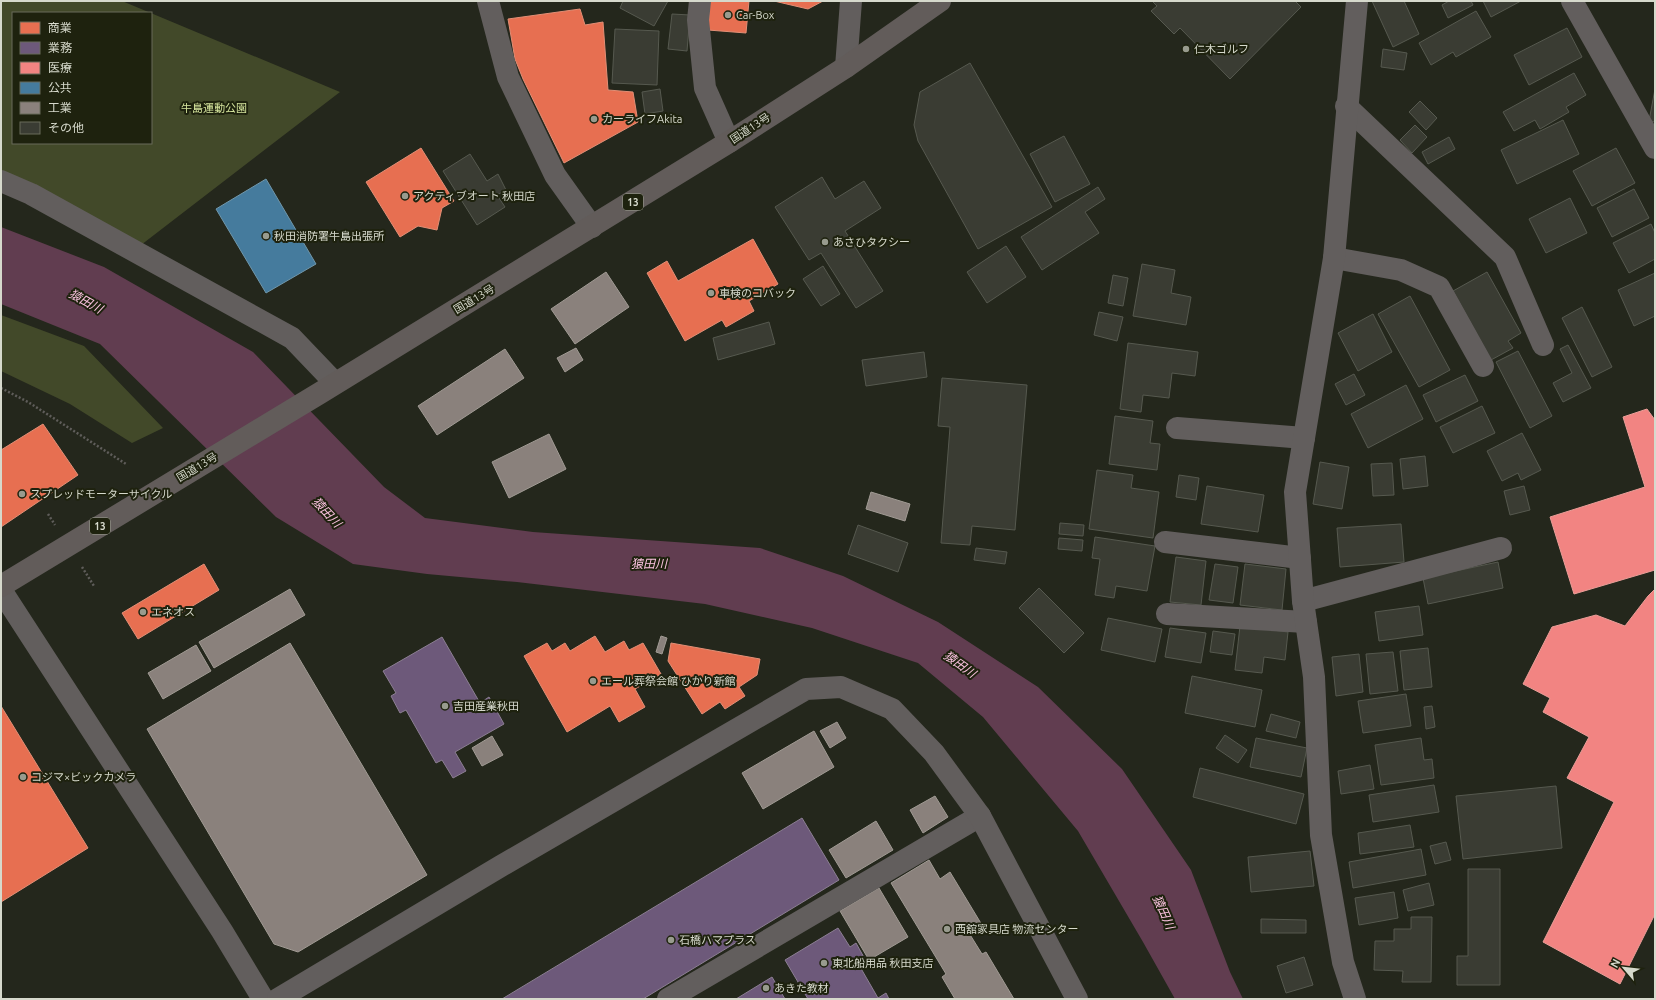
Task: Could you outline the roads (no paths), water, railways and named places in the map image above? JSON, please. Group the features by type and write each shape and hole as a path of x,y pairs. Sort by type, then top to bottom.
{"highway":[{"name":"国道13号","path":"1,586 592,227 729,142 846,67 940,1"}],"street":[{"path":"488,1 508,77 555,175 592,227"},
{"path":"700,1 698,20 705,88 729,142"},
{"path":"846,67 851,1"},
{"path":"1355,999 1343,962 1321,835 1314,677 1306,622 1295,492 1334,258 1356,1"},
{"path":"1572,1 1655,148"},
{"path":"1346,106 1505,257 1543,345"},
{"path":"1,181 31,194 292,338 327,388"},
{"path":"1334,258 1401,270 1438,287 1483,366"},
{"path":"1177,428 1304,438"},
{"path":"1165,542 1300,558"},
{"path":"1304,601 1501,548"},
{"path":"1,590 222,931 263,999"},
{"path":"1167,614 1306,622"},
{"path":"278,999 501,866 806,689 841,687 892,709 934,753 980,816 1077,999"},
{"path":"668,999 980,816"}],"water":[{"name":"猿田川","path":"1,227 104,267 253,352 384,487 425,518 533,532 760,548 843,576 938,622 1038,687 1122,769 1191,870 1230,972 1243,999 1175,999 1078,831 983,717 918,663 812,628 705,604 517,582 427,574 353,564 276,517 100,344 1,304"}],"place":[{"name":"Car-Box","path":"728,15"},
{"name":"仁木ゴルフ","path":"1186,49"},
{"name":"カーライフAkita","path":"594,119"},
{"name":"アクティブオート 秋田店","path":"405,196"},
{"name":"秋田消防署牛島出張所","path":"266,236"},
{"name":"あさひタクシー","path":"825,242"},
{"name":"車検のコバック","path":"711,293"},
{"name":"スプレッドモーターサイクル","path":"22,494"},
{"name":"エネオス","path":"143,612"},
{"name":"エール葬祭会館 ひかり新館","path":"593,681"},
{"name":"吉田産業秋田","path":"445,706"},
{"name":"コジマ×ビックカメラ","path":"23,777"},
{"name":"西舘家具店 物流センター","path":"947,929"},
{"name":"石橋ハマプラス","path":"671,940"},
{"name":"東北船用品 秋田支店","path":"824,963"},
{"name":"あきた教材","path":"766,988"}],"park label":[{"name":"牛島運動公園","path":"214,108"}]}
